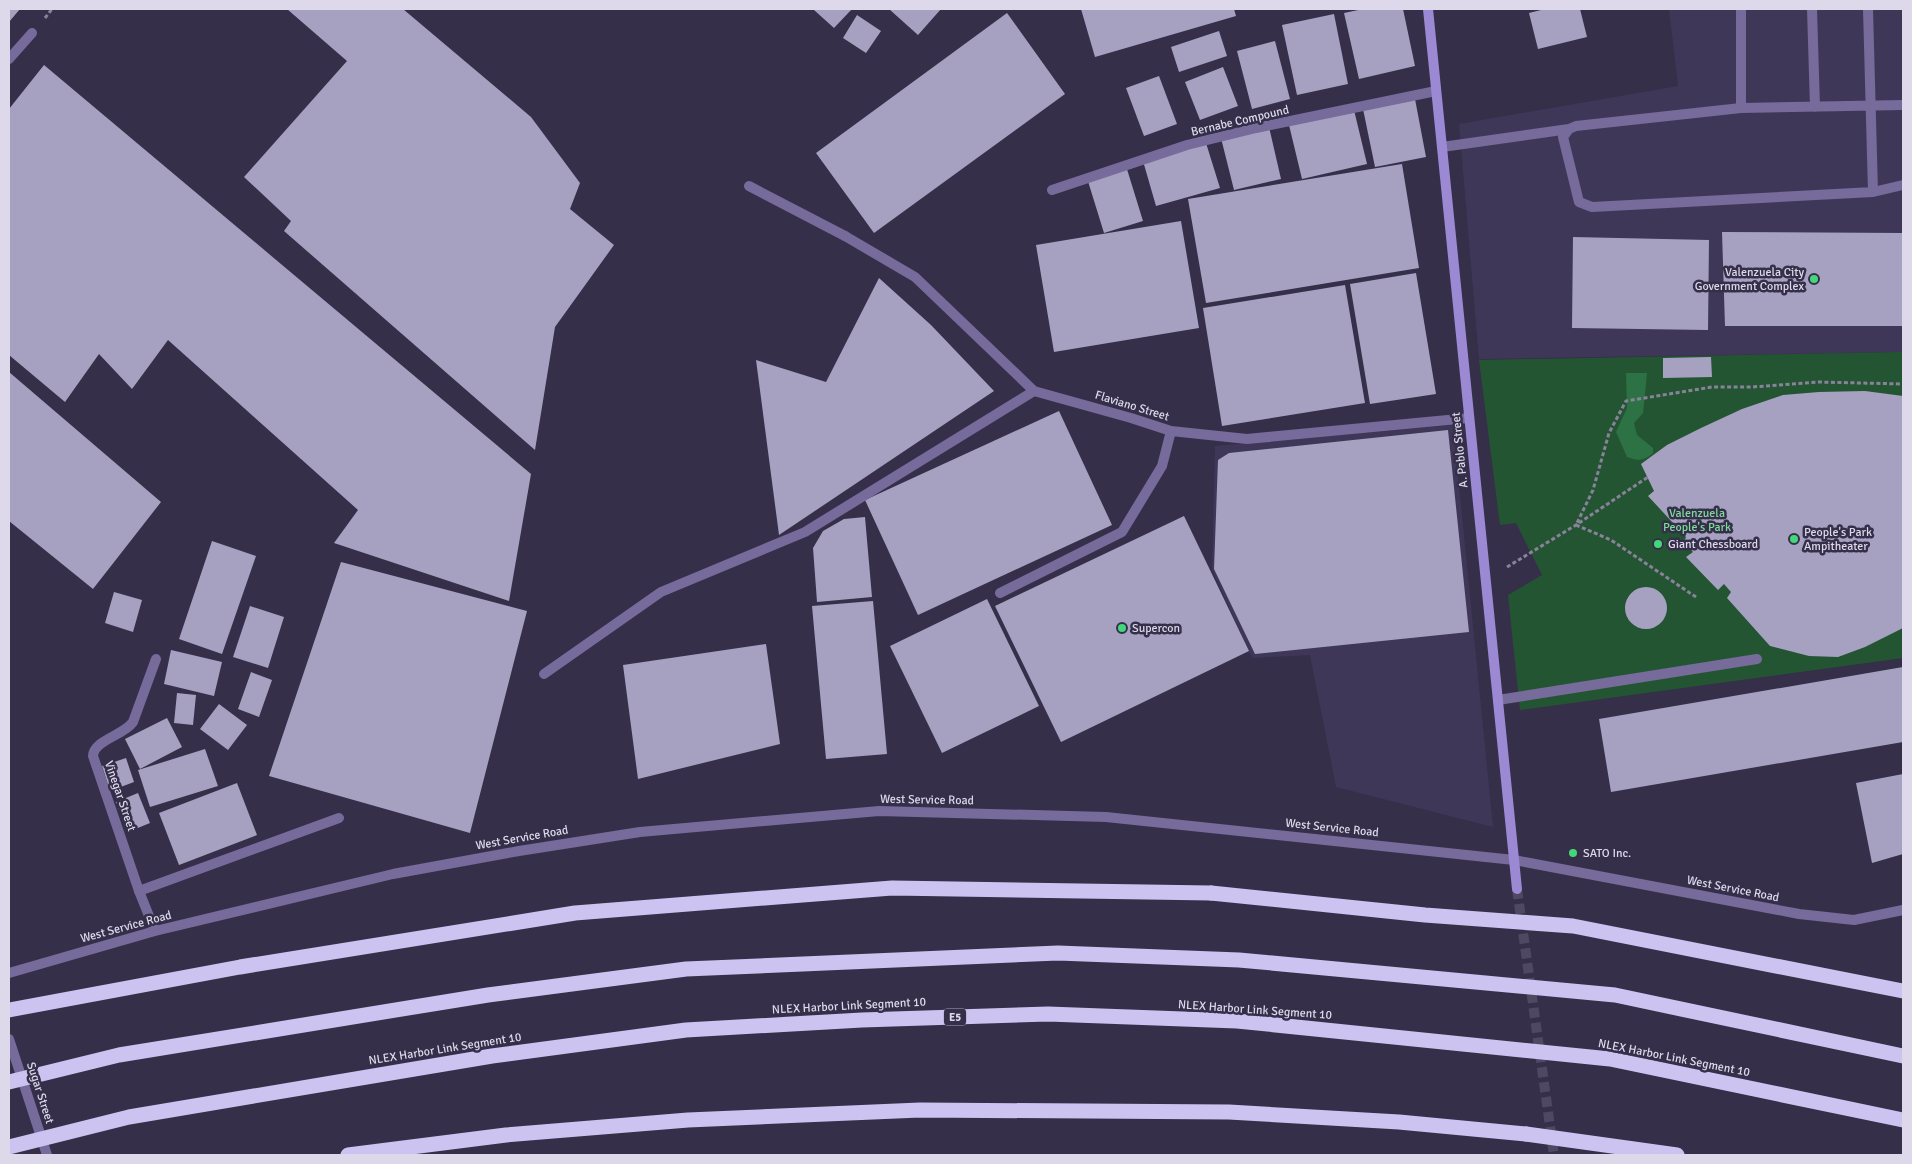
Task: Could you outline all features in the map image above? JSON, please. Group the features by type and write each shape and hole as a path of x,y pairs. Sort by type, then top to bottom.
{"highway":[{"path":"9,1010 240,967 575,913 892,888 1211,893 1424,915 1573,926 1903,992"},
{"path":"9,1082 119,1055 488,995 686,969 1058,953 1239,960 1615,995 1903,1056"},
{"name":"NLEX Harbor Link Segment 10","path":"9,1146 129,1117 492,1056 686,1030 862,1020 1048,1014 1237,1021 1610,1059 1903,1120"},
{"path":"348,1155 506,1135 688,1120 920,1110 1229,1112 1399,1122 1526,1134 1677,1155"}],"street":[{"name":"A. Pablo Street","path":"1428,9 1517,889"},
{"path":"1741,9 1741,108"},
{"path":"1812,9 1815,107"},
{"path":"1868,9 1873,192"},
{"path":"9,59 32,33"},
{"name":"Bernabe Compound","path":"1052,190 1188,146 1256,128 1436,90"},
{"path":"1442,148 1569,129 1576,126 1741,108 1903,106"},
{"path":"1569,129 1563,137 1574,188 1579,202 1592,207 1873,192 1903,185"},
{"name":"Flaviano Street","path":"748,186 845,236 915,276 1034,391 1132,418 1171,432 1247,439 1469,418"},
{"path":"544,674 661,592 805,532 1034,391"},
{"path":"1000,593 1122,532 1162,466 1171,432"},
{"name":"Vinegar Street","path":"155,931 139,891 92,756 93,751 100,744 124,732 133,722 156,659"},
{"path":"1498,700 1757,659"},
{"name":"West Service Road","path":"9,973 155,931 393,874 519,851 640,832 879,811 1106,817 1514,860 1799,914 1854,920 1903,910"},
{"path":"139,891 339,818"},
{"name":"Sugar Street","path":"9,1039 47,1155"}],"path":[{"path":"1576,525 1593,490 1609,433 1626,401 1712,388 1819,382 1903,384"},
{"path":"1487,579 1576,525 1648,477"},
{"path":"1576,525 1612,540 1696,597"}],"shaded area":[{"path":"1669,9 1903,9 1903,352 1479,359 1459,124 1678,86"},
{"path":"1626,373 1647,373 1643,413 1634,423 1637,435 1653,448 1653,453 1641,460 1627,457 1616,432 1627,408"},
{"path":"1453,425 1493,827 1336,787 1310,655 1252,658 1212,570 1215,446"}],"green space":[{"name":"Valenzuela People's Park","path":"1903,352 1903,658 1520,710 1508,595 1542,575 1516,523 1500,525 1479,360"}],"building":[{"path":"9,9 20,9 9,22"},
{"path":"287,9 403,9 531,117 580,183 570,209 614,245 555,327 535,450 284,231 291,221 244,177 347,61"},
{"path":"852,9 834,28 814,10"},
{"path":"889,9 941,9 918,35"},
{"path":"1081,9 1234,9 1236,16 1095,57"},
{"path":"1363,9 1403,9 1415,66 1359,79 1344,13"},
{"path":"1545,9 1580,9 1587,37 1538,49 1529,13"},
{"path":"1007,13 1065,94 874,233 816,153"},
{"path":"1334,14 1348,84 1297,95 1282,25"},
{"path":"857,15 881,31 866,53 843,38"},
{"path":"1219,31 1227,56 1179,72 1171,47"},
{"path":"1275,41 1290,99 1252,109 1237,51"},
{"path":"44,65 531,474 509,601 334,543 358,510 168,340 132,389 99,354 65,402 9,355 9,109"},
{"path":"1223,67 1238,106 1200,120 1185,82"},
{"path":"1159,76 1177,124 1144,136 1126,88"},
{"path":"1415,99 1426,157 1375,167 1363,109"},
{"path":"1354,110 1367,164 1302,179 1289,125"},
{"path":"1269,127 1281,179 1234,190 1221,138"},
{"path":"1206,143 1220,188 1156,206 1143,161"},
{"path":"1402,164 1419,268 1206,303 1188,199"},
{"path":"1126,166 1143,221 1104,233 1087,178"},
{"path":"1181,221 1199,328 1054,352 1036,245"},
{"name":"Valenzuela City Government Complex","path":"1722,232 1903,233 1903,326 1725,326"},
{"path":"1573,237 1709,240 1708,330 1572,328"},
{"path":"1416,273 1436,394 1370,404 1350,284"},
{"path":"879,278 931,325 994,391 779,535 756,360 826,382"},
{"path":"1345,285 1365,403 1222,426 1203,308"},
{"path":"1711,357 1712,377 1663,378 1663,358"},
{"path":"9,372 161,502 93,589 9,521"},
{"name":"People's Park Ampitheater","path":"1865,391 1903,396 1903,628 1865,647 1838,657 1809,656 1770,646 1727,598 1731,592 1724,584 1718,590 1686,557 1693,552 1684,542 1686,537 1648,496 1654,491 1641,464 1667,445 1701,428 1742,409 1783,395"},
{"path":"1059,411 1112,525 918,615 865,500"},
{"path":"1448,430 1469,632 1255,654 1214,569 1218,460 1229,453"},
{"name":"Supercon","path":"1184,516 1249,651 1061,742 995,606"},
{"path":"865,517 872,597 817,602 813,548 823,531 844,519"},
{"path":"212,541 256,556 222,654 179,639"},
{"path":"341,562 527,611 470,833 269,776"},
{"path":"1650,587 1658,590 1664,596 1667,608 1664,620 1658,626 1642,629 1634,626 1628,620 1625,604 1628,596 1634,590"},
{"path":"114,592 142,600 133,632 105,623"},
{"path":"987,599 1039,706 942,753 890,646"},
{"path":"873,601 887,754 826,759 812,606"},
{"path":"250,606 284,617 268,668 233,657"},
{"path":"766,644 780,744 638,779 623,665"},
{"path":"171,650 222,662 214,696 164,684"},
{"path":"1903,667 1903,742 1611,792 1599,719"},
{"path":"251,672 272,680 259,717 238,709"},
{"path":"177,693 196,695 193,725 174,723"},
{"path":"219,704 247,725 228,750 200,729"},
{"path":"167,718 182,747 140,769 125,739"},
{"path":"205,749 218,786 150,807 138,770"},
{"path":"126,758 134,782 110,791 102,766"},
{"path":"1903,774 1903,854 1872,863 1856,783"},
{"path":"237,783 257,835 179,865 159,813"},
{"path":"138,793 150,823 128,832 116,802"}],"tunnel":[{"path":"1517,889 1554,1155"}],"place":[{"name":"Valenzuela City Government Complex","path":"1814,279"},
{"name":"People's Park Ampitheater","path":"1794,539"},
{"name":"Giant Chessboard","path":"1658,544"},
{"name":"Supercon","path":"1122,628"},
{"name":"SATO Inc.","path":"1573,853"}]}
